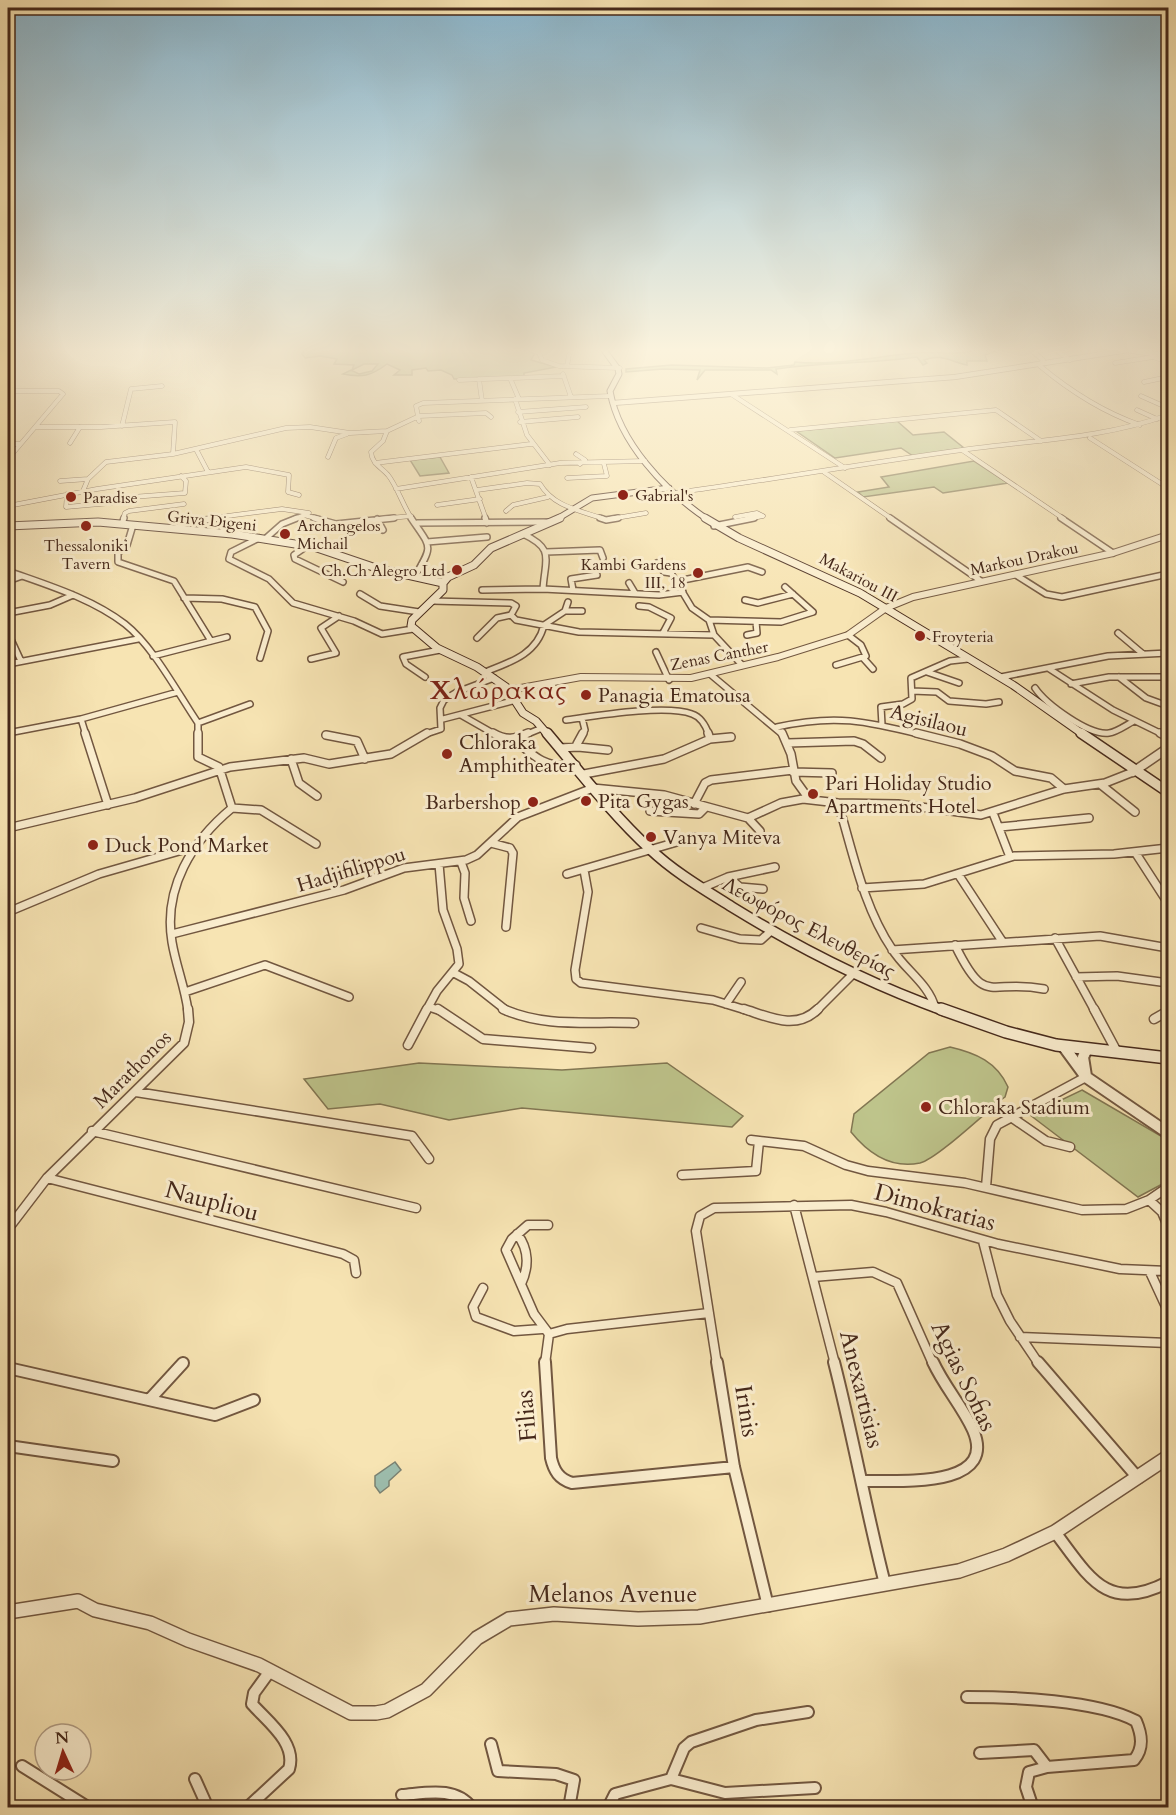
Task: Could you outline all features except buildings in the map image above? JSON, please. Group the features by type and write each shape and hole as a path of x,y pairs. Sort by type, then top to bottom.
{"main road":[{"name":"Makariou III","path":"628,435 645,461 671,490 714,526 830,577 886,608 1001,677 1133,772 1168,792"},
{"path":"510,690 485,672 440,650 413,629 411,623 419,612 443,590 443,583 452,574 474,565 491,548 551,522 596,497 671,490"},
{"name":"Griva Digeni","path":"8,526 36,523 122,524 262,539 307,546 376,568 443,583"},
{"name":"Λεωφόρος Ελευθερίας","path":"510,690 524,713 542,728 584,774 593,788 652,851 702,888 771,931 884,989 1035,1041 1087,1050 1168,1058"}],"street":[{"path":"8,459 28,435"},
{"path":"70,443 76,435"},
{"path":"173,454 174,435"},
{"path":"83,492 88,479 106,462 197,451 259,435"},
{"path":"328,457 336,438 347,435"},
{"path":"386,435 383,441 372,452 371,457 390,477 401,503 428,542 429,553 415,576"},
{"path":"526,435 531,444 550,465"},
{"path":"797,435 844,468"},
{"path":"1033,435 1041,441"},
{"path":"671,490 824,472 962,450 1099,435"},
{"path":"1089,437 1168,488"},
{"path":"8,444 20,444"},
{"path":"375,463 531,444"},
{"path":"962,450 1113,553"},
{"path":"197,451 208,472"},
{"path":"576,454 585,460 579,464"},
{"path":"396,489 550,465 645,461"},
{"path":"567,478 607,476 604,464"},
{"path":"8,506 67,494 254,467 289,475 288,492 299,495"},
{"path":"824,472 981,581"},
{"path":"132,497 185,493 186,481 181,476"},
{"path":"471,477 487,524"},
{"path":"60,481 88,479"},
{"path":"477,490 526,483 540,484 548,497 608,521 646,513"},
{"path":"67,494 66,507 111,503"},
{"path":"506,511 513,505 548,497"},
{"path":"437,505 480,499"},
{"path":"122,524 125,513 132,510 184,504"},
{"path":"175,528 194,520 244,515 267,509 306,514 336,524 411,516"},
{"path":"714,526 763,516 757,513 735,517"},
{"path":"306,514 282,524 262,539 231,552 229,559 272,582 291,602 339,616 382,634 413,629"},
{"path":"377,519 383,530"},
{"path":"417,523 551,522"},
{"path":"133,525 127,545 118,553 118,562 174,581 211,641"},
{"path":"523,534 542,544 546,552 543,589"},
{"name":"Markou Drakou","path":"886,608 913,597 1113,553 1168,535"},
{"path":"428,542 487,537"},
{"path":"307,546 294,555 295,559 337,577 343,582"},
{"path":"546,552 600,550 603,558"},
{"path":"657,563 664,572 671,573 678,581 692,608 709,620 786,621 812,613 810,607 785,587"},
{"path":"678,581 748,567 762,572"},
{"path":"8,571 73,595 122,622 153,656 198,723 198,757 218,766 232,808 261,810 316,844"},
{"path":"1016,575 1046,594 1062,597 1168,574"},
{"path":"573,590 571,579 597,575"},
{"path":"8,580 22,576"},
{"path":"629,583 635,593"},
{"path":"482,590 543,589 660,595 683,592"},
{"path":"360,594 366,600 385,607 419,612"},
{"path":"746,600 758,603 794,594"},
{"path":"8,613 54,604 73,595"},
{"path":"184,598 222,599 255,607 268,626 268,642 260,658"},
{"path":"432,601 511,603 516,606 511,615 497,618 477,638"},
{"path":"565,611 568,602"},
{"path":"639,606 649,607 672,618 663,633"},
{"name":"Zenas Canther","path":"510,690 581,677 669,680 710,674 778,657 848,635 862,628 886,608"},
{"path":"485,672 509,663 534,648 542,639 544,626 565,611 582,611"},
{"path":"511,615 520,622 579,632 714,636"},
{"path":"311,659 336,653 321,628 339,616"},
{"path":"709,620 714,636 742,665"},
{"path":"747,635 757,633 756,622"},
{"path":"8,633 21,661"},
{"path":"1118,633 1143,654"},
{"path":"836,665 864,658 867,653 848,635"},
{"path":"153,656 227,637"},
{"path":"8,664 138,639"},
{"path":"425,677 406,664 403,658 440,650"},
{"path":"656,652 669,680"},
{"path":"1001,677 1108,656 1168,653"},
{"path":"864,658 873,669"},
{"path":"882,725 881,707 907,703 912,699 910,679 950,661 969,659"},
{"path":"1047,668 1134,721 1168,737"},
{"path":"927,672 959,684"},
{"path":"710,674 747,706 777,727 788,743 795,781 808,799"},
{"path":"1071,684 1119,677 1168,677"},
{"path":"1119,677 1146,698 1168,706"},
{"path":"8,828 108,805 230,767 310,758 329,764 365,759 400,750 419,735 441,729 443,719 441,707 445,701 469,686 494,678"},
{"path":"1035,688 1041,697 1091,732 1109,733 1134,721"},
{"path":"912,691 937,692 949,701 986,704 999,702"},
{"path":"8,733 81,719 178,692"},
{"path":"443,719 516,700"},
{"path":"198,723 250,704"},
{"path":"566,720 686,712 703,722 710,739"},
{"path":"461,715 499,738 514,738 542,728"},
{"path":"577,744 585,730 582,718"},
{"path":"81,719 108,805"},
{"name":"Agisilaou","path":"777,727 802,721 835,719 853,719 882,725 974,749 996,758 1011,770 1048,777 1064,789"},
{"path":"326,735 357,741 365,759"},
{"path":"584,774 671,757 710,739 731,737"},
{"path":"514,738 550,768 576,765"},
{"path":"788,743 854,741 863,744 881,758"},
{"path":"560,748 577,744 587,748 608,750"},
{"path":"748,818 786,802 808,799 838,803 898,804 975,815 993,813 1064,789 1100,784 1133,772 1168,748"},
{"path":"291,759 299,783 317,796"},
{"path":"694,804 705,783 711,780 793,771 832,773"},
{"path":"1100,784 1135,812"},
{"path":"593,788 656,793 748,818 760,831"},
{"name":"Hadjifilippou","path":"172,934 344,890 404,867 461,862 477,855 506,826 523,814 593,788"},
{"path":"838,803 862,888 892,950 932,997 935,1008"},
{"path":"650,811 692,814 705,811 706,807"},
{"name":"Marathonos","path":"8,1229 47,1178 92,1131 136,1092 184,1043 189,1016 185,992 173,951 172,892 193,847 232,808"},
{"path":"993,813 1010,857"},
{"path":"1000,827 1089,818"},
{"path":"567,874 694,837"},
{"path":"490,843 510,848 513,853 506,927"},
{"path":"8,912 55,890 122,866 193,847"},
{"path":"862,888 918,885 1010,857 1135,852 1168,848"},
{"path":"1135,852 1168,903"},
{"path":"461,862 465,873 464,898 471,921"},
{"path":"408,1045 441,985 454,973 459,964 459,954 443,910 439,864"},
{"path":"702,888 728,877 775,867"},
{"path":"584,870 588,892 575,970 578,982 595,986 653,991 726,1004 784,1021 805,1020 853,974"},
{"path":"958,874 1002,941"},
{"path":"728,877 740,887 763,889"},
{"path":"701,928 740,939 761,940 771,931"},
{"path":"892,950 1002,941 1114,937 1168,948"},
{"path":"1055,938 1117,1052"},
{"path":"955,945 971,976 979,984 991,987 1030,986 1044,989"},
{"path":"185,992 265,965 278,968 349,997"},
{"path":"454,973 469,979 498,1007 519,1016 541,1020 634,1023"},
{"path":"1077,976 1117,976 1168,983"},
{"path":"726,1004 741,982"},
{"path":"429,1007 446,1011 470,1033 483,1039 591,1048"},
{"path":"1154,1019 1168,1011"},
{"path":"1064,1047 1086,1077 1168,1134"},
{"path":"1086,1077 1083,1057 1087,1050"},
{"path":"986,1187 993,1131 1011,1117 1086,1077"},
{"path":"136,1092 412,1136 429,1159"},
{"path":"1011,1117 1042,1139 1059,1146 1070,1147"},
{"path":"92,1131 416,1208"},
{"path":"682,1175 756,1172 759,1165 755,1141 804,1146 846,1165 868,1171 944,1179 1082,1210 1126,1209 1149,1200 1168,1187"},
{"name":"Naupliou","path":"47,1178 343,1254 354,1260 357,1273"},
{"path":"1149,1200 1162,1212 1168,1226"},
{"name":"Dimokratias","path":"695,1221 701,1213 714,1208 834,1204 868,1208 983,1241 1120,1269 1168,1271"},
{"name":"Anexartisias","path":"794,1205 863,1481 872,1533 885,1584"},
{"name":"Irinis","path":"695,1221 734,1467 768,1606"},
{"path":"546,1331 511,1269 507,1255 509,1243 517,1234 531,1224 548,1225"},
{"path":"517,1234 523,1241 527,1268 521,1284"},
{"path":"983,1241 994,1287 1020,1337 1045,1370 1138,1478"},
{"name":"Agias Sofias","path":"813,1277 873,1272 897,1283 935,1368 973,1430 976,1441 974,1461 955,1474 928,1478 863,1481"},
{"path":"1150,1272 1168,1311"},
{"path":"483,1288 473,1308 476,1317 514,1331 546,1331 709,1313"},
{"name":"Filias","path":"546,1331 544,1372 550,1448 553,1468 565,1481 572,1483 734,1467"},
{"path":"1020,1337 1168,1343"},
{"path":"150,1399 183,1363"},
{"path":"8,1368 215,1415 254,1400"},
{"path":"8,1446 113,1461"},
{"name":"Melanos Avenue","path":"8,1612 78,1601 95,1610 150,1623 270,1671 351,1713 376,1713 387,1711 426,1690 477,1638 493,1627 516,1617 554,1614 670,1619 699,1617 768,1606 981,1564 1055,1532 1168,1457"},
{"path":"1055,1532 1090,1578 1111,1594 1137,1598 1154,1592 1168,1582"},
{"path":"247,1808 289,1769 292,1761 289,1746 252,1704 254,1693 270,1671"},
{"path":"967,1697 1013,1697 1118,1711 1136,1721 1142,1745 1139,1755 1134,1760 1034,1770 1027,1776 1026,1787 1033,1808"},
{"path":"671,1779 684,1748 691,1742 756,1720 808,1712"},
{"path":"491,1744 498,1771 513,1774 563,1773 574,1780 569,1808"},
{"path":"980,1753 1034,1750 1047,1767"},
{"path":"22,1766 89,1808"},
{"path":"195,1779 208,1808"},
{"path":"608,1808 615,1794 671,1779 713,1792 815,1788"},
{"path":"402,1796 454,1793 465,1798 472,1808"}],"green space":[{"path":"801,435 947,435 964,448 913,456 901,448 835,458"},
{"path":"440,457 449,473 420,476 410,460"},
{"path":"974,461 1008,483 943,493 934,487 863,497 858,492 889,487 881,477"},
{"name":"Chloraka Stadium","path":"950,1047 968,1052 992,1065 1008,1087 1005,1097 950,1144 920,1163 899,1164 881,1158 865,1147 851,1132 854,1114 929,1053"},
{"path":"419,1063 562,1070 667,1063 743,1116 732,1127 522,1108 449,1120 380,1104 328,1109 304,1079"},
{"path":"1082,1090 1161,1136 1168,1143 1168,1181 1138,1197 1030,1115"}],"shaded area":[{"path":"395,1462 401,1470 389,1481 389,1486 380,1493 375,1486 375,1476"}],"place":[{"name":"Gabrial's","path":"623,495"},
{"name":"Paradise","path":"71,497"},
{"name":"Thessaloniki Tavern","path":"86,526"},
{"name":"Archangelos Michail","path":"285,534"},
{"name":"Ch.Ch Alegro Ltd","path":"457,570"},
{"name":"Kambi Gardens III, 18","path":"698,573"},
{"name":"Froyteria","path":"920,636"},
{"name":"Panagia Ematousa","path":"586,695"},
{"name":"Chloraka Amphitheater","path":"447,754"},
{"name":"Pari Holiday Studio Apartments Hotel","path":"813,794"},
{"name":"Pita Gygas","path":"586,801"},
{"name":"Barbershop","path":"533,802"},
{"name":"Vanya Miteva","path":"651,837"},
{"name":"Duck Pond Market","path":"93,845"},
{"name":"Chloraka Stadium","path":"926,1107"}],"district":[{"name":"Χλώρακας","path":"499,690"}]}
